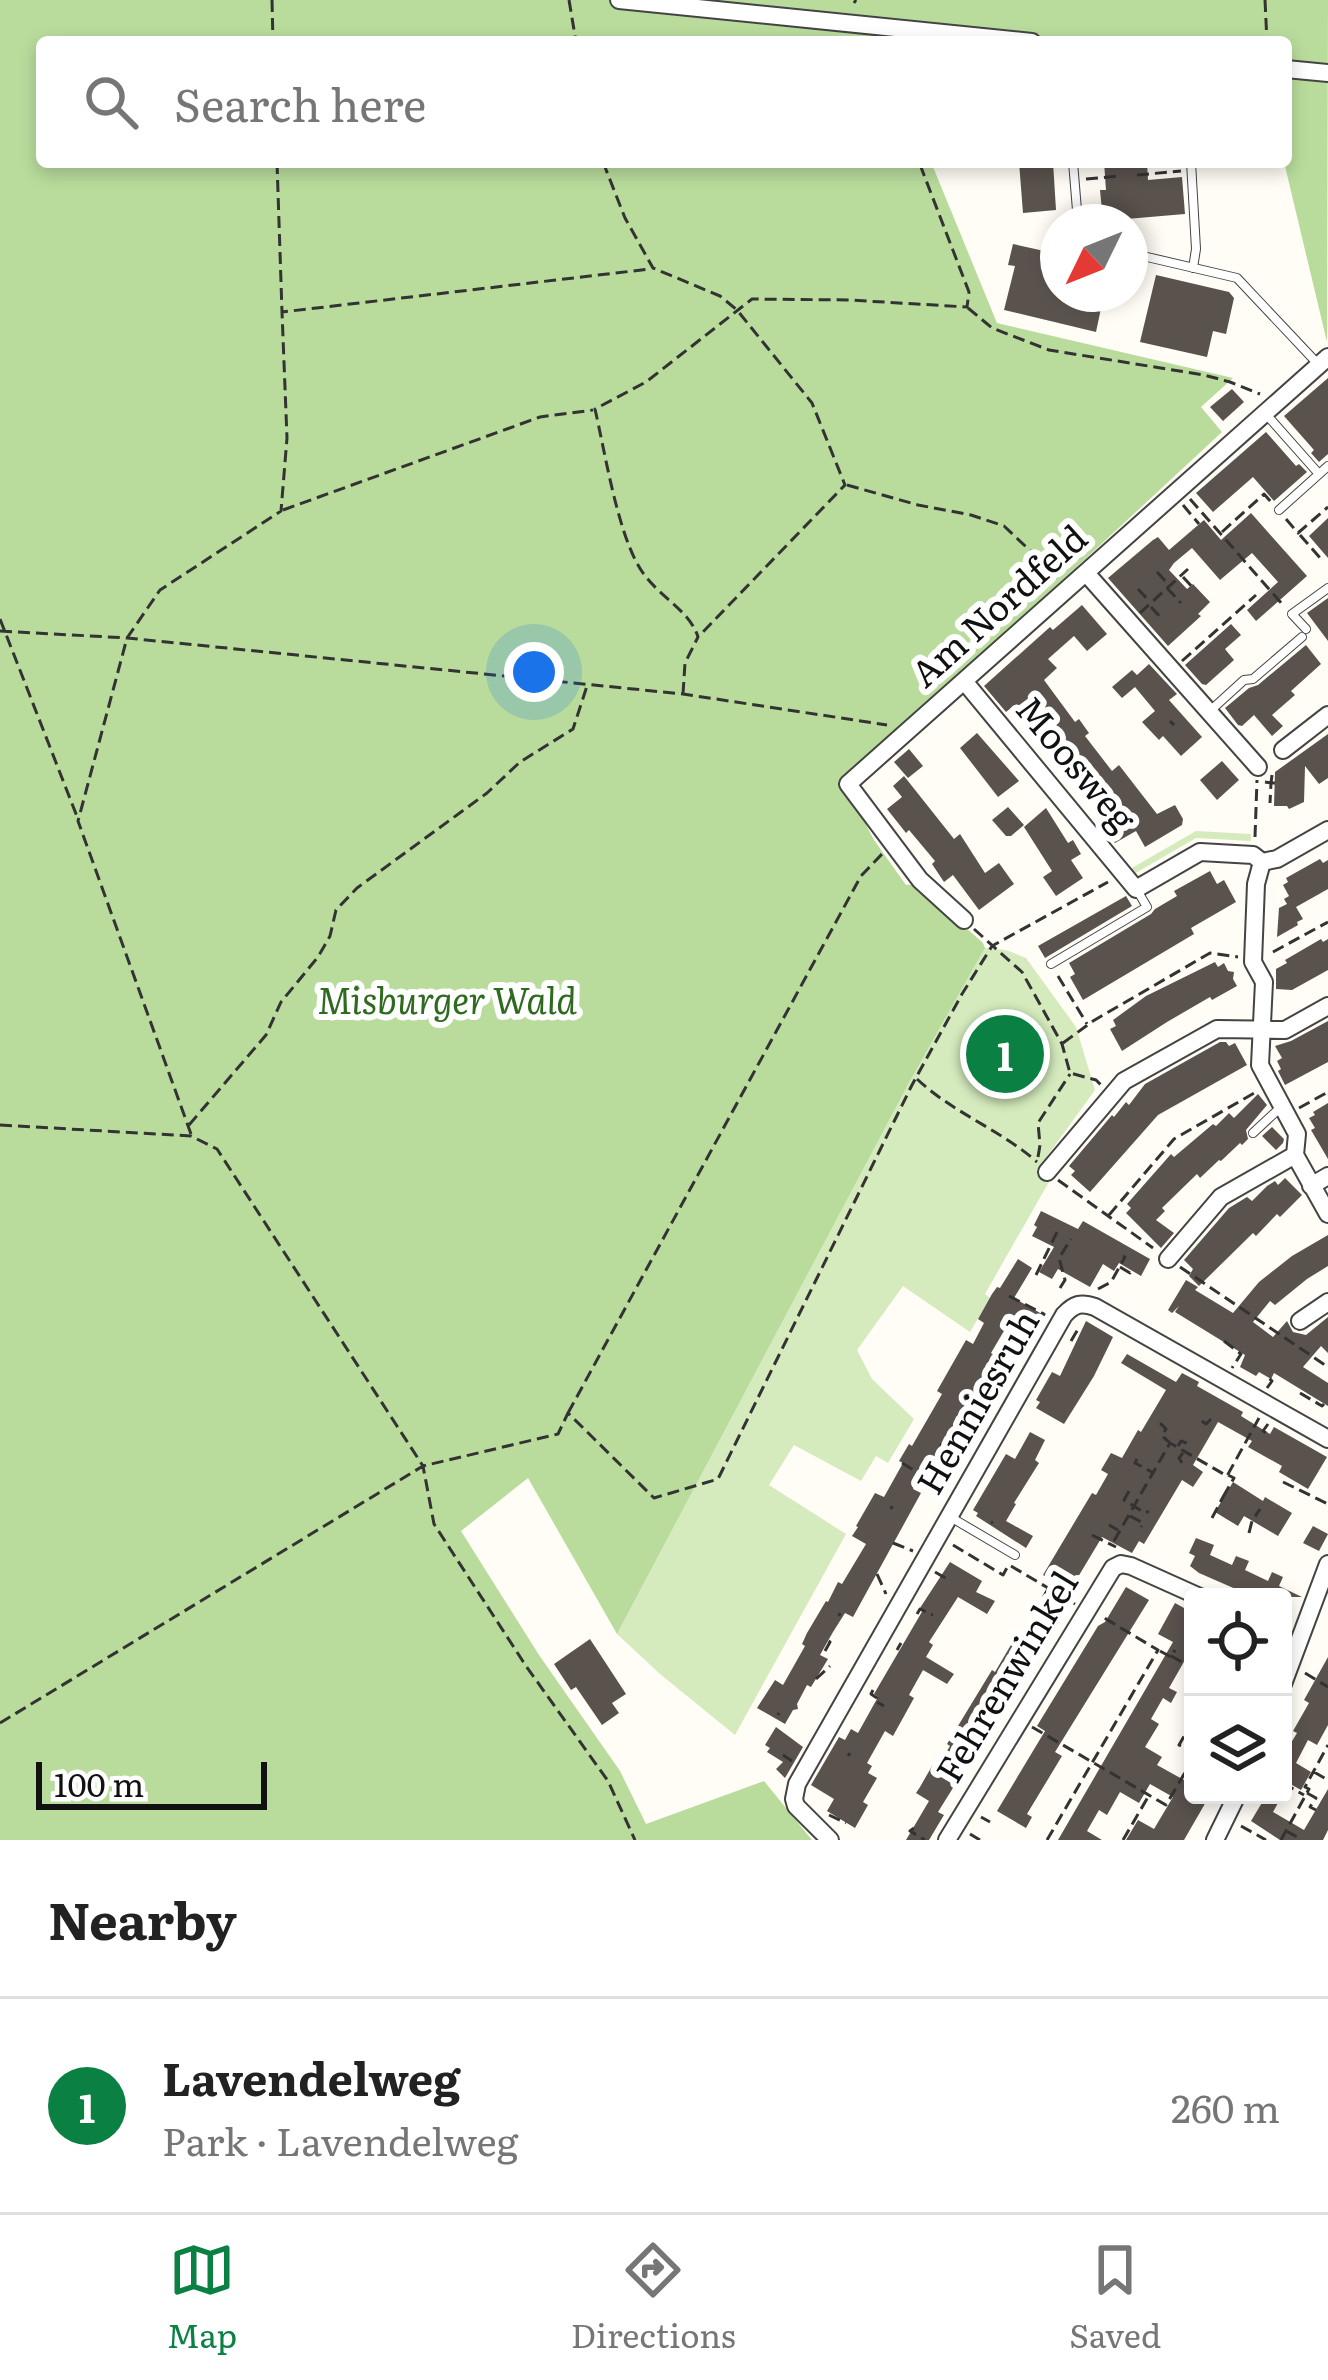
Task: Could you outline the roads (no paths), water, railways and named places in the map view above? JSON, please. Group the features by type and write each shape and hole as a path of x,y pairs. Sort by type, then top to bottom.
{"street":[{"path":"619,0 973,36"},
{"path":"1292,70 1328,73"},
{"name":"Am Nordfeld","path":"964,920 920,880 848,784 1323,362"},
{"path":"1086,573 1209,712 1257,774"},
{"name":"Moosweg","path":"964,681 1136,889"},
{"path":"1283,749 1328,715"},
{"path":"1136,889 1200,852 1277,859 1328,830"},
{"path":"1258,858 1253,958 1264,982 1260,1065 1297,1134 1294,1155 1328,1214"},
{"path":"1042,1166 1124,1081 1217,1029 1285,1030 1328,1006"},
{"path":"1168,1258 1221,1196 1294,1155"},
{"path":"1311,1186 1328,1176"},
{"path":"1300,1321 1328,1302"},
{"name":"Henniesruh","path":"830,1840 796,1806 797,1784 1072,1306 1095,1306 1269,1411 1328,1439"},
{"path":"1292,1638 1328,1564"},
{"name":"Fehrenwinkel","path":"947,1840 1114,1568 1132,1566 1184,1590"},
{"path":"1215,1840 1233,1804"}],"lane":[{"path":"1073,168 1076,204"},
{"path":"1191,168 1193,268"},
{"path":"1148,258 1237,278 1323,362"},
{"path":"1272,408 1319,474"},
{"path":"1279,510 1328,466"},
{"path":"1209,712 1304,633 1292,614 1328,587"},
{"path":"1051,964 1147,907 1136,889"},
{"path":"1253,1133 1285,1111"},
{"path":"950,1517 1012,1559"}],"place":[{"name":"Lavendelweg","path":"1005,1054"}],"park label":[{"name":"Misburger Wald","path":"447,1001"}]}
